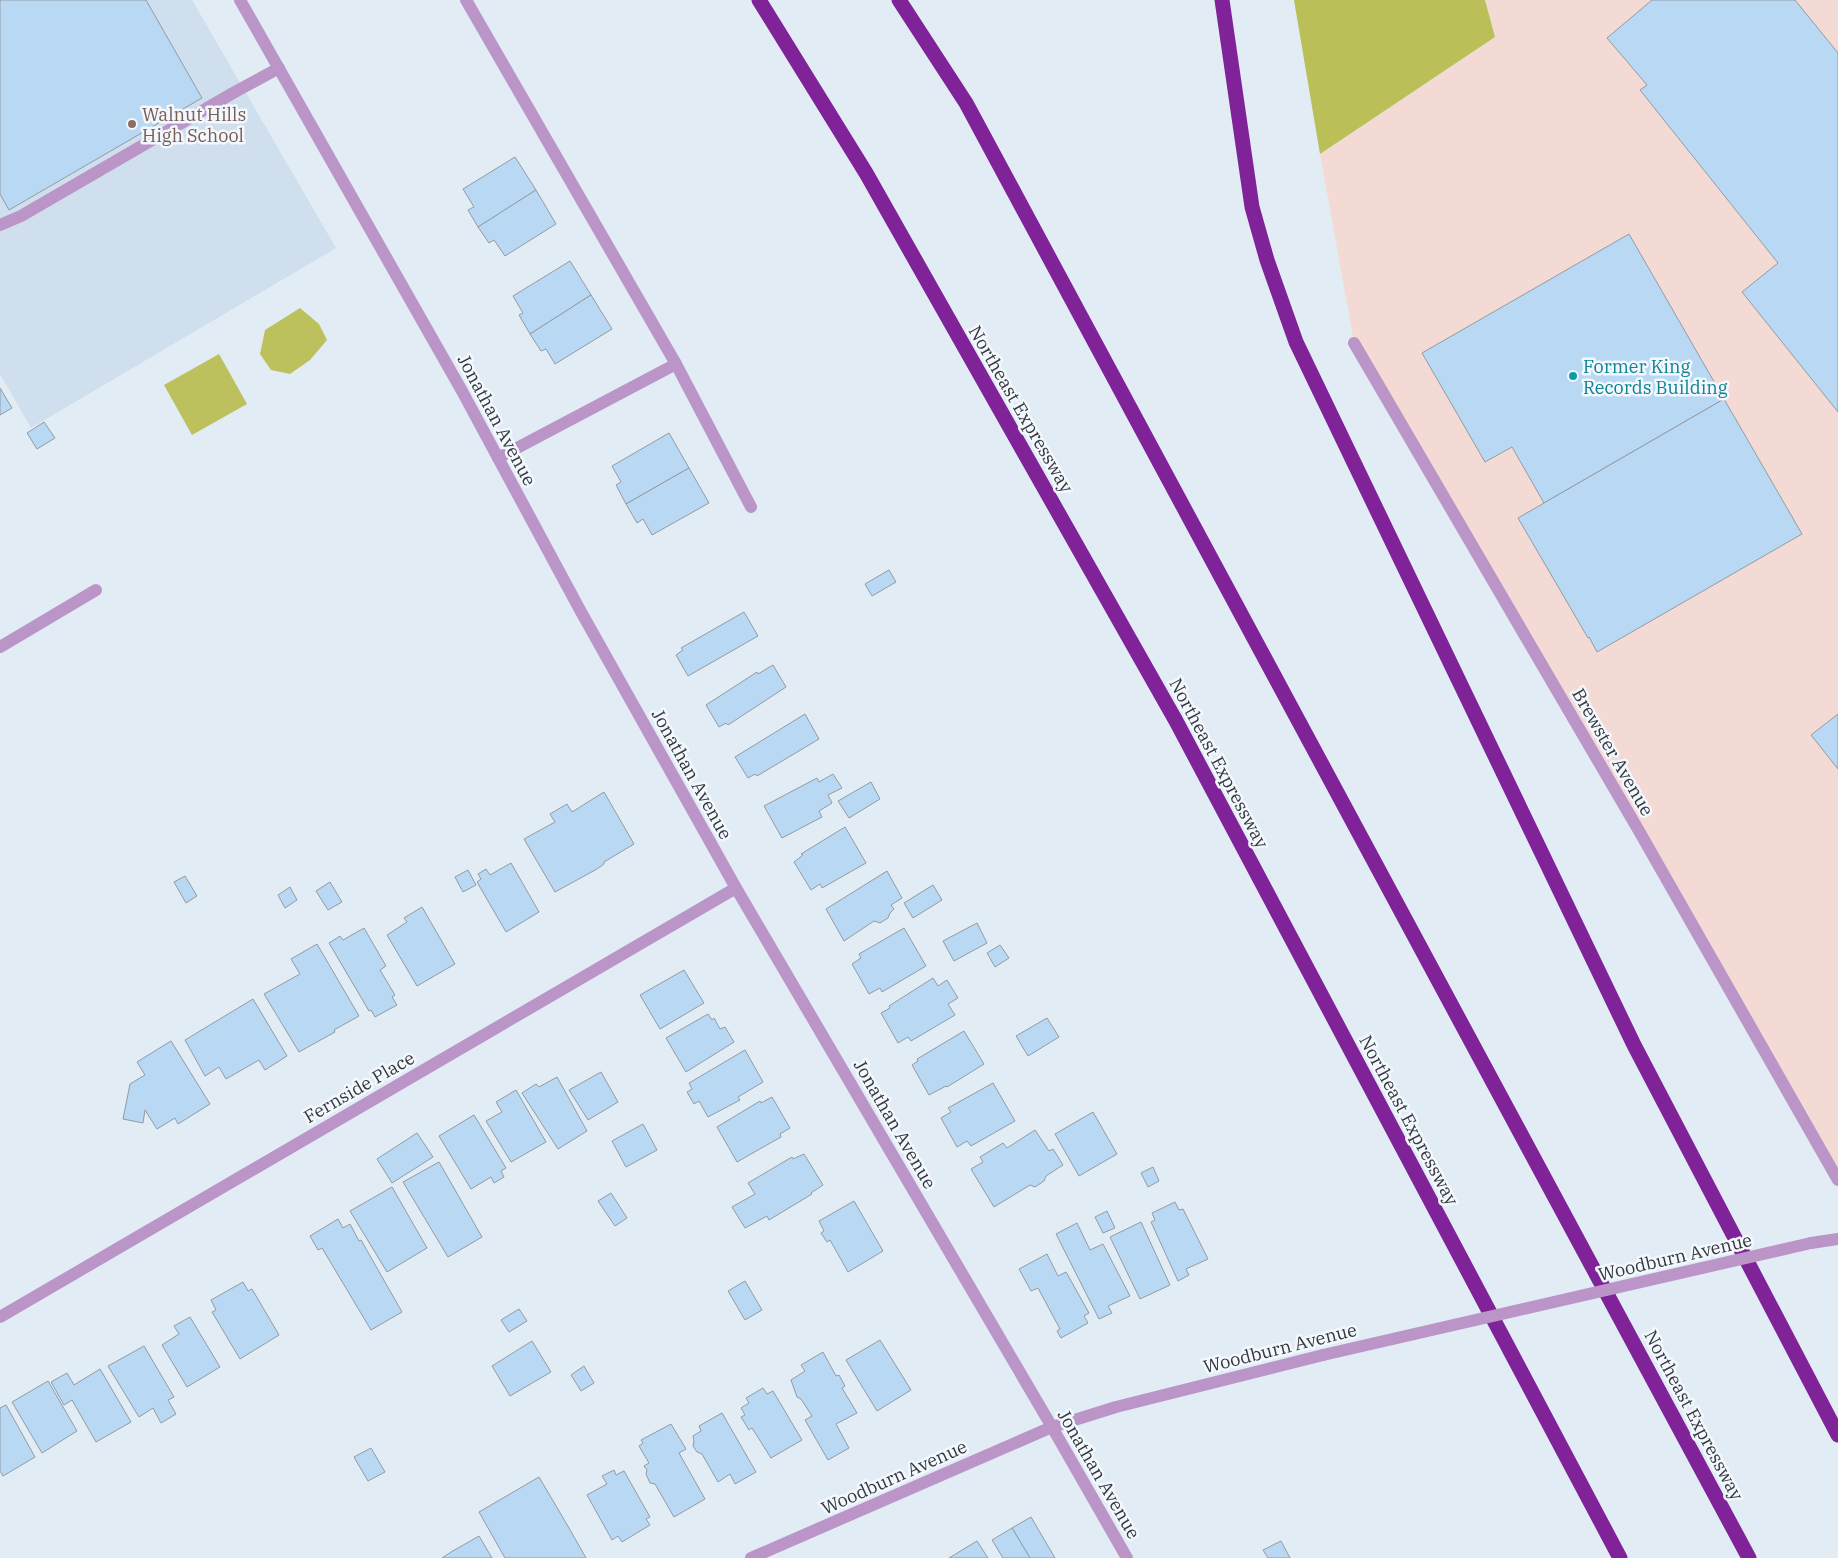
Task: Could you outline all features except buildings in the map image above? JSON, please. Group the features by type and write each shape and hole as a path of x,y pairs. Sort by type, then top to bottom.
{"highway":[{"name":"Northeast Expressway","path":"759,0 866,173 1176,721 1620,1558"},
{"name":"Northeast Expressway","path":"899,0 966,103 1749,1558"},
{"path":"1222,0 1252,207 1267,260 1296,342 1634,1045 1838,1435"}],"street":[{"name":"Jonathan Avenue","path":"240,0 462,391 580,610 736,888 1052,1426 1127,1558"},
{"path":"466,0 676,364 752,506"},
{"path":"0,225 21,216 279,68"},
{"name":"Brewster Avenue","path":"1354,343 1639,831 1838,1180"},
{"path":"498,458 676,364"},
{"path":"0,647 96,590"},
{"name":"Fernside Place","path":"0,1317 736,888"},
{"name":"Woodburn Avenue","path":"752,1558 1052,1426 1116,1407 1322,1355 1811,1243 1838,1239"}],"shaded area":[{"name":"Walnut Hills High School","path":"0,0 192,0 336,248 31,428 0,374"},
{"path":"1485,0 1838,0 1838,1180 1354,343 1320,154 1495,37"}],"green space":[{"path":"1294,0 1485,0 1495,37 1320,154"},
{"path":"300,308 319,324 327,340 310,360 290,374 271,370 260,354 265,330"},
{"path":"219,354 247,404 192,435 164,385"}],"place":[{"name":"Walnut Hills High School","path":"132,124"},
{"name":"Former King Records Building","path":"1573,376"}]}
